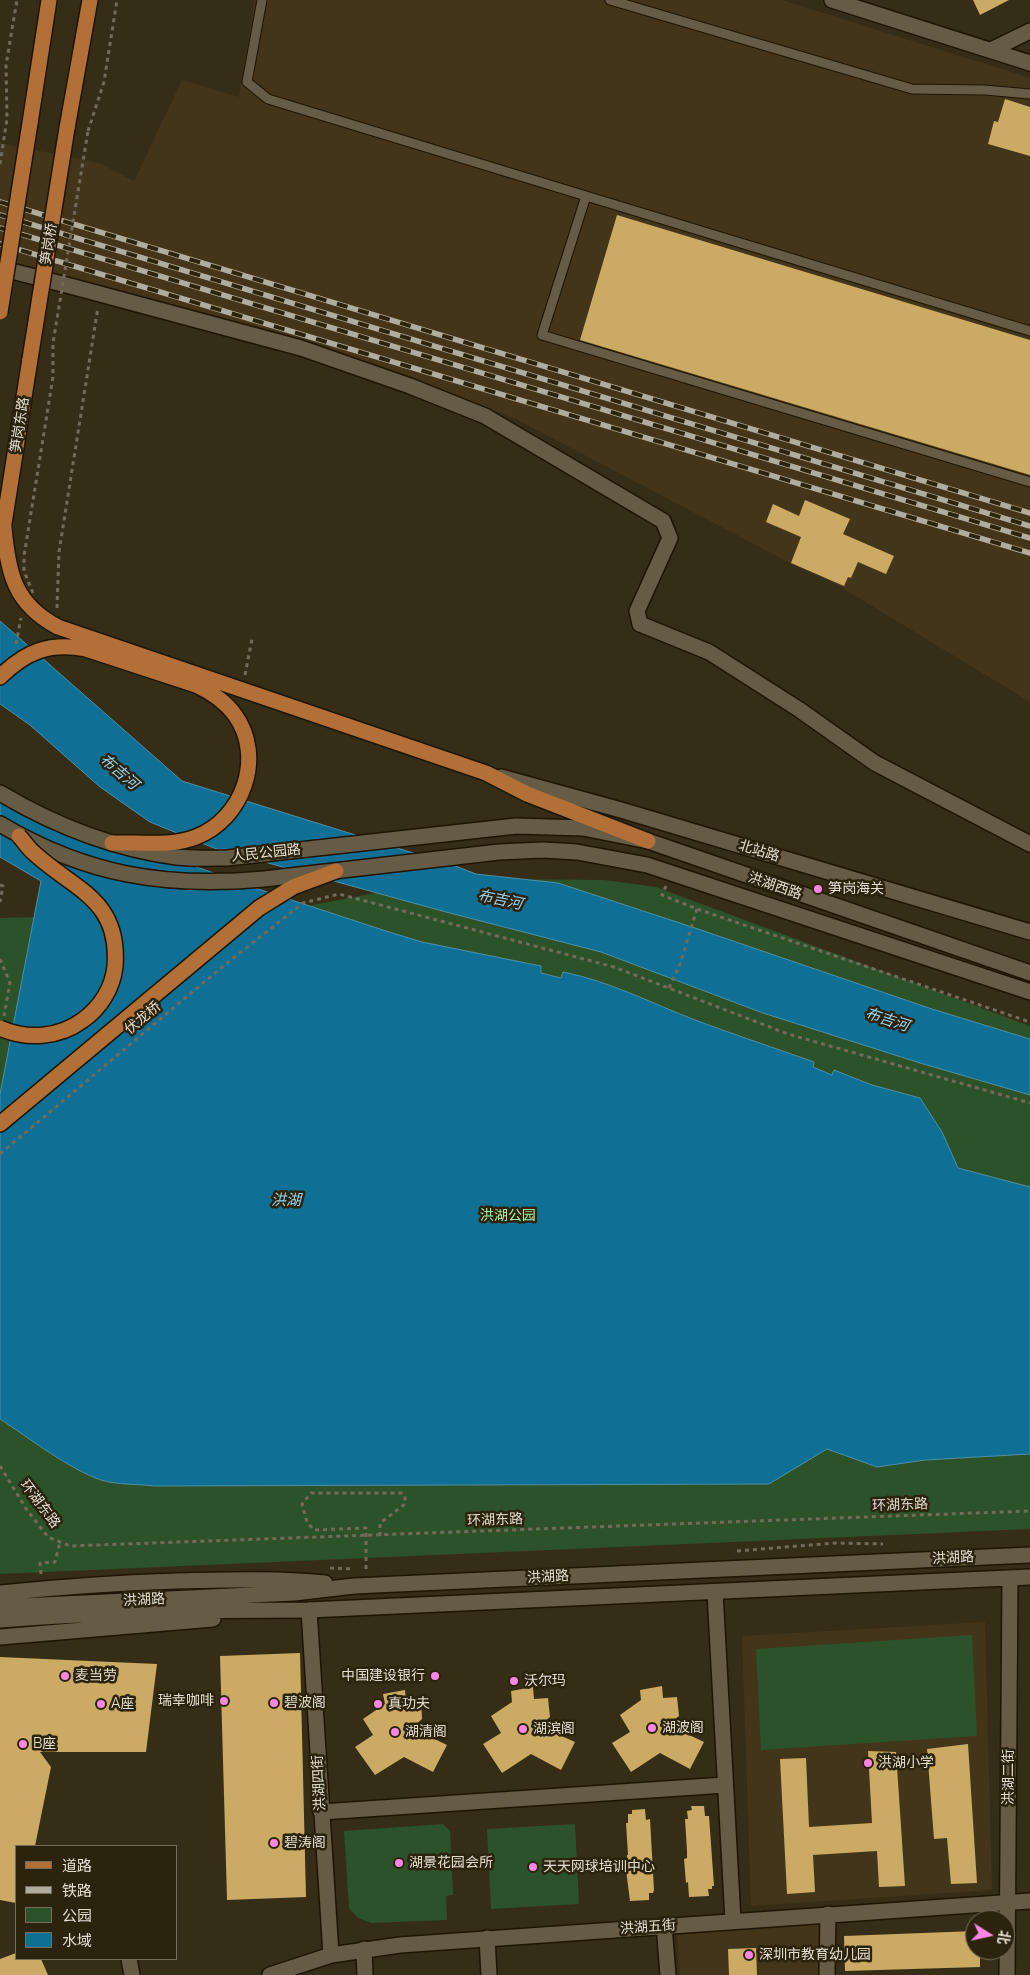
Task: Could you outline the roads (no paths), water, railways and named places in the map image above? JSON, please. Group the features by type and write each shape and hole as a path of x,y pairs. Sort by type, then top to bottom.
{"main road":[{"path":"0,312 49,0"},
{"name":"笋岗桥","path":"30,359 67,128 90,0"},
{"name":"笋岗东路","path":"0,550 30,359"},
{"path":"4,527 7,558 14,580 24,601 32,611 58,627 151,665 209,692 226,704 236,717 245,738 248,753 248,770 238,802 229,814 210,830 196,837 178,842 112,843"},
{"path":"0,677 37,650 52,646 69,645 151,665 486,773 527,794 648,841"},
{"path":"2,1025 17,1034 40,1036 56,1034 74,1027 91,1015 105,998 114,977 116,952 110,927 100,908 86,892 34,853 19,836"},
{"path":"0,1124 259,908 293,887 336,871"}],"street":[{"path":"841,1 1030,63"},
{"path":"991,50 1030,31"},
{"path":"0,268 301,348 410,386 485,416 663,521 670,538 637,611 640,624 709,652 800,710 876,763 1030,844"},
{"name":"北站路","path":"486,773 621,810 1030,932"},
{"name":"人民公园路","path":"1,794 61,824 112,843 145,852 178,857 227,858 516,826 544,826"},
{"name":"人民公园路","path":"0,824 19,836 72,860 146,878 193,882 228,882 499,852 542,850"},
{"name":"洪湖西路","path":"544,826 583,828 648,841 1030,973"},
{"name":"洪湖西路","path":"542,850 577,852 647,865 1030,992"},
{"name":"洪湖路","path":"67,1609 294,1593 354,1586 1030,1555"},
{"name":"洪湖路","path":"67,1609 309,1610 1030,1577"},
{"name":"洪湖二街","path":"1007,1975 1010,1578"},
{"path":"0,1593 83,1585 236,1580 299,1581 354,1586"},
{"path":"715,1592 733,1921"},
{"path":"0,1607 67,1609"},
{"path":"0,1620 67,1609"},
{"path":"0,1637 309,1610"},
{"name":"洪湖四街","path":"309,1610 331,1955"},
{"path":"321,1812 725,1785"},
{"name":"洪湖五街","path":"270,1975 331,1955 364,1949 487,1938 1030,1901"},
{"path":"828,1914 828,1975"},
{"path":"664,1926 668,1975"},
{"path":"487,1938 489,1975"},
{"path":"364,1949 365,1975"},
{"path":"129,1960 132,1975"}],"lane":[{"path":"262,0 247,82 268,99 1030,331"},
{"path":"610,0 626,2 912,90 985,90 1030,94"},
{"path":"586,196 542,334 1030,482"}],"water":[{"name":"布吉河","path":"0,621 182,781 476,874 558,883 932,1009 1030,1039 1030,1095 920,1063 763,1013 601,952 446,912 214,848 150,822 100,787 30,725 0,704"},
{"name":"洪湖","path":"29,800 75,824 267,892 422,942 541,966 541,973 561,978 563,972 597,981 695,1020 814,1062 813,1067 832,1075 834,1070 872,1085 920,1098 942,1132 958,1168 1030,1187 1030,1454 925,1460 877,1467 827,1449 769,1484 155,1486 107,1482 89,1475 49,1453 0,1419 0,1094 41,881 0,857 0,801"}],"railway":[{"path":"0,202 1030,513"},
{"path":"0,215 1030,526"},
{"path":"0,228 1030,538"},
{"path":"0,244 1030,553"}],"place":[{"name":"笋岗海关","path":"818,889"},
{"name":"麦当劳","path":"65,1676"},
{"name":"中国建设银行","path":"435,1676"},
{"name":"沃尔玛","path":"514,1681"},
{"name":"瑞幸咖啡","path":"224,1701"},
{"name":"碧波阁","path":"274,1703"},
{"name":"A座","path":"101,1704"},
{"name":"真功夫","path":"378,1704"},
{"name":"湖波阁","path":"652,1728"},
{"name":"湖滨阁","path":"523,1729"},
{"name":"湖清阁","path":"395,1732"},
{"name":"B座","path":"23,1744"},
{"name":"洪湖小学","path":"868,1763"},
{"name":"碧涛阁","path":"274,1843"},
{"name":"湖景花园会所","path":"399,1863"},
{"name":"天天网球培训中心","path":"533,1867"},
{"name":"深圳市教育幼儿园","path":"749,1955"}],"park label":[{"name":"洪湖公园","path":"508,1216"}]}
